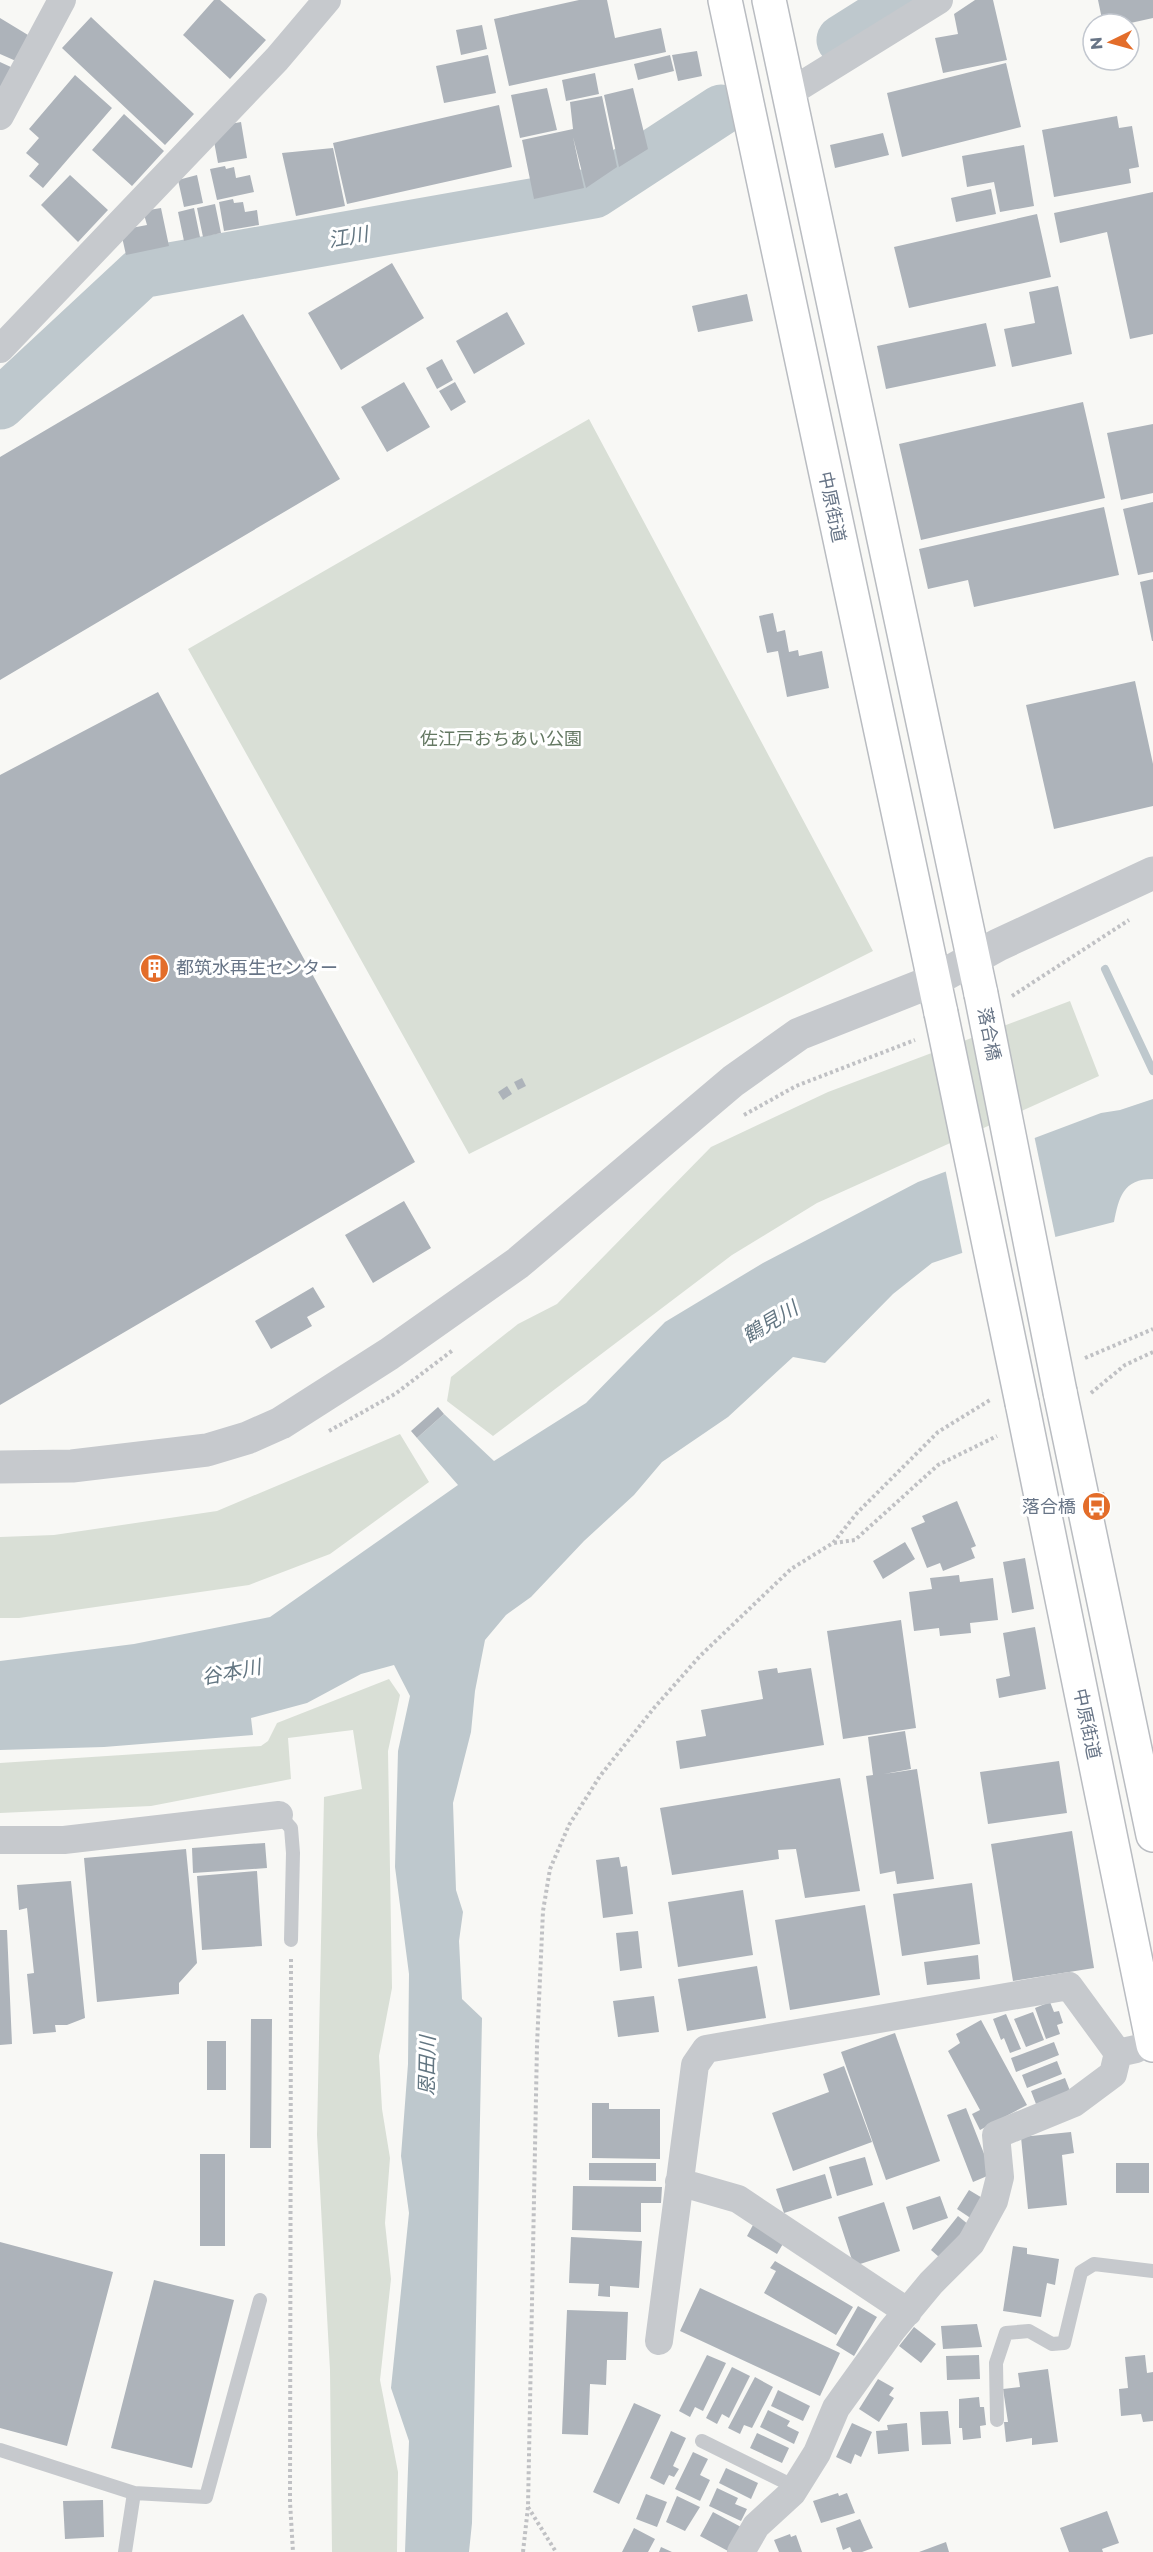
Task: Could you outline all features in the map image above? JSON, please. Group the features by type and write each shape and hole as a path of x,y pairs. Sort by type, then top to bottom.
{"main road":[{"name":"中原街道","path":"725,0 941,1014 1008,1400 1153,2045"},
{"path":"769,0 974,959"},
{"name":"落合橋","path":"974,959 1074,1393"},
{"path":"1074,1393 1153,1835"}],"street":[{"path":"0,116 62,0"},
{"path":"0,349 277,58 327,0"},
{"path":"789,93 939,0"},
{"path":"0,1467 72,1466 198,1451 247,1438 281,1422 389,1354 518,1263 733,1081 800,1034 933,981 1153,873"},
{"path":"0,1840 63,1840 279,1815"},
{"path":"659,2341 695,2065 706,2049 1069,1986 1118,2053 1113,2074 1074,2103 996,2134 1000,2177 994,2201 970,2243 908,2312 836,2408 817,2453 795,2487 756,2526 741,2552"},
{"path":"1118,2053 1153,2045"},
{"path":"679,2182 738,2199 908,2312"}],"lane":[{"path":"279,1815 291,1828 293,1853 291,1940"},
{"path":"997,2420 996,2363 1006,2333 1029,2331 1052,2344 1064,2343 1081,2272 1094,2264 1153,2271"},
{"path":"0,2450 134,2493 206,2497 260,2300"},
{"path":"702,2441 795,2487"},
{"path":"125,2552 134,2493"}],"path":[{"path":"1081,1359 1153,1329"},
{"path":"1074,1393 1096,1391 1125,1365 1153,1352"},
{"path":"523,2552 528,2507 537,2045 543,1911 550,1869 569,1825 594,1786 654,1708 700,1656 791,1569 833,1543 857,1513 938,1432 1008,1400"},
{"path":"833,1543 855,1540 938,1465 1001,1434"},
{"path":"291,1940 290,2502 293,2552"},
{"path":"528,2507 556,2552"}],"green space":[{"name":"佐江戸おちあい公園","path":"589,419 873,951 469,1154 188,649"},
{"path":"1070,1001 1099,1076 817,1203 732,1255 493,1436 447,1401 451,1377 518,1324 557,1304 711,1147 828,1092"},
{"path":"400,1434 429,1482 330,1554 249,1585 19,1618 0,1618 0,1537 54,1535 217,1511"},
{"path":"389,1679 400,1695 388,1751 392,1988 379,2056 382,2109 390,2158 385,2223 391,2279 380,2380 398,2472 397,2552 332,2552 330,2370 317,2135 324,1797 362,1789 353,1730 288,1738 291,1779 151,1806 0,1813 0,1763 261,1746 268,1741 277,1723"}],"water":[{"path":"1153,1099 1153,1179 1135,1182 1124,1191 1114,1222 1008,1249 965,1252 932,1263 893,1294 825,1363 793,1357 728,1417 662,1462 634,1495 584,1541 531,1597 506,1615 485,1640 475,1691 471,1732 453,1803 456,1890 463,1912 459,1941 462,1999 482,2018 472,2523 469,2552 405,2552 409,2441 391,2388 409,2213 401,2156 408,2064 409,1974 395,1867 398,1751 410,1696 394,1665 361,1674 307,1703 251,1718 253,1735 104,1747 0,1750 0,1661 134,1644 270,1617 458,1485 417,1438 444,1414 494,1461 586,1403 665,1322 763,1263 918,1182 1101,1113 1120,1110"}],"pier":[{"path":"1034,1135 1056,1240 1008,1252 963,1256 945,1168"}],"building":[{"path":"214,0 220,0 266,40 230,79 183,35"},
{"path":"579,0 607,0 615,38 661,28 666,52 509,86 494,19"},
{"path":"975,0 993,0 1007,60 943,73 935,38 958,34 954,14"},
{"path":"1098,0 1153,0 1153,18 1141,21 1141,12 1100,12"},
{"path":"91,17 194,114 165,145 62,48"},
{"path":"0,18 28,35 16,61 0,54"},
{"path":"482,25 487,49 461,55 456,30"},
{"path":"697,51 702,76 678,81 672,55"},
{"path":"488,55 496,93 444,103 436,66"},
{"path":"670,55 674,71 638,80 634,64"},
{"path":"0,62 13,68 0,96"},
{"path":"1006,63 1021,127 902,157 887,93"},
{"path":"595,73 599,94 566,101 562,80"},
{"path":"75,75 112,108 43,188 29,176 39,164 26,153 39,138 29,129"},
{"path":"547,88 557,130 520,138 511,95"},
{"path":"633,88 648,149 619,167 604,95"},
{"path":"602,96 617,167 586,188 573,137 584,188 534,199 522,140 573,129 570,102"},
{"path":"499,105 512,167 347,204 333,143"},
{"path":"124,114 164,151 132,186 92,150"},
{"path":"1117,116 1119,128 1132,126 1139,167 1129,169 1131,183 1054,197 1042,130"},
{"path":"241,122 247,158 218,163 213,136 225,125"},
{"path":"883,133 889,155 835,168 830,145"},
{"path":"1024,145 1034,206 1000,212 994,182 967,187 962,156"},
{"path":"333,148 345,206 296,216 282,153"},
{"path":"225,166 226,169 234,167 236,178 250,175 254,192 217,200 210,169"},
{"path":"70,175 108,210 78,242 41,205"},
{"path":"197,175 203,203 184,207 178,180"},
{"path":"991,189 996,214 956,222 951,198"},
{"path":"1153,192 1153,334 1130,339 1107,232 1060,243 1054,213"},
{"path":"233,199 234,203 243,202 245,212 257,210 259,225 224,231 219,202"},
{"path":"215,204 221,233 203,237 197,208"},
{"path":"161,208 169,246 126,255 122,237 126,229 147,225 143,211"},
{"path":"194,208 200,237 184,241 178,212"},
{"path":"1037,214 1051,277 909,308 894,247"},
{"path":"392,263 424,318 341,370 308,313"},
{"path":"1058,286 1072,354 1012,367 1004,329 1035,323 1029,292"},
{"path":"747,294 753,321 698,332 692,306"},
{"path":"507,312 525,344 474,374 456,341"},
{"path":"243,314 340,479 0,680 0,457"},
{"path":"986,323 996,366 886,389 877,346"},
{"path":"442,359 453,380 437,389 426,368"},
{"path":"404,382 430,427 387,452 361,407"},
{"path":"455,382 466,402 451,411 439,391"},
{"path":"1083,402 1105,498 921,540 899,444"},
{"path":"1153,424 1153,493 1121,500 1107,433"},
{"path":"1153,502 1153,572 1138,575 1123,509"},
{"path":"1104,507 1119,575 974,607 968,580 928,589 919,549"},
{"path":"1153,579 1153,641 1152,641 1140,582"},
{"path":"773,613 777,632 785,630 789,652 798,650 799,656 822,651 829,688 787,697 778,651 767,653 759,616"},
{"path":"1135,681 1153,764 1153,806 1054,829 1026,705"},
{"name":"都筑水再生センター","path":"158,692 415,1162 0,1405 0,775"},
{"path":"522,1078 526,1086 518,1090 514,1082"},
{"path":"507,1086 512,1094 503,1100 498,1092"},
{"path":"404,1201 431,1248 373,1283 345,1235"},
{"path":"313,1287 325,1307 307,1317 312,1326 271,1349 255,1321"},
{"path":"438,1407 444,1414 417,1438 411,1431"},
{"path":"1104,1492 1109,1511 1101,1513 1096,1494"},
{"path":"957,1501 976,1546 971,1548 975,1558 943,1571 940,1563 927,1568 911,1528 925,1522 922,1516"},
{"path":"905,1542 915,1559 883,1579 873,1561"},
{"path":"1025,1558 1034,1609 1012,1613 1003,1562"},
{"path":"959,1575 960,1582 993,1578 998,1620 970,1623 971,1633 940,1636 939,1628 914,1631 909,1592 932,1589 930,1578"},
{"path":"901,1620 916,1728 843,1739 827,1631"},
{"path":"1035,1627 1046,1689 999,1698 996,1679 1010,1676 1003,1633"},
{"path":"777,1668 778,1673 811,1668 824,1745 680,1769 676,1741 706,1736 701,1710 763,1699 758,1671"},
{"path":"905,1731 911,1769 884,1774 917,1769 934,1879 897,1884 895,1871 880,1874 866,1776 873,1775 868,1737"},
{"path":"1059,1761 1067,1813 988,1824 980,1772"},
{"path":"840,1778 860,1891 805,1898 796,1849 778,1850 779,1859 672,1875 660,1808"},
{"path":"1072,1831 1094,1968 1013,1981 991,1844"},
{"path":"265,1843 267,1868 193,1873 192,1848"},
{"path":"186,1849 197,1963 179,1983 179,1994 97,2002 84,1858"},
{"path":"619,1857 621,1867 627,1866 633,1914 603,1918 596,1860"},
{"path":"257,1871 262,1946 202,1950 197,1876"},
{"path":"71,1881 85,2018 67,2025 55,2025 56,2032 33,2034 27,1974 34,1973 27,1908 19,1910 17,1885"},
{"path":"972,1883 980,1944 902,1956 893,1894"},
{"path":"743,1890 753,1955 678,1967 668,1902"},
{"path":"865,1905 880,1995 790,2010 775,1920"},
{"path":"0,1930 7,1930 12,2044 0,2045"},
{"path":"638,1931 642,1968 620,1971 616,1933"},
{"path":"978,1955 980,1979 927,1985 924,1962"},
{"path":"757,1966 766,2018 687,2031 678,1979"},
{"path":"654,1996 659,2032 618,2037 613,2001"},
{"path":"1050,2002 1054,2012 1059,2011 1063,2023 1057,2025 1060,2034 1046,2039 1035,2008"},
{"path":"1033,2012 1044,2040 1026,2047 1014,2019"},
{"path":"1006,2014 1021,2049 1010,2053 1004,2038 1001,2040 993,2019"},
{"path":"251,2019 272,2019 271,2148 250,2148"},
{"path":"981,2020 1027,2105 980,2130 972,2114 980,2110 948,2051 960,2043 956,2034"},
{"path":"895,2033 940,2161 886,2180 841,2052"},
{"path":"207,2041 226,2041 226,2090 207,2090"},
{"path":"1054,2042 1059,2055 1016,2072 1011,2058"},
{"path":"1057,2061 1062,2074 1027,2088 1022,2075"},
{"path":"844,2066 872,2142 793,2171 772,2113 829,2092 823,2074"},
{"path":"1065,2078 1070,2091 1036,2104 1031,2091"},
{"path":"592,2103 609,2103 609,2109 660,2109 660,2159 592,2158"},
{"path":"966,2108 992,2174 973,2182 947,2115"},
{"path":"1071,2132 1074,2153 1062,2155 1067,2205 1028,2209 1021,2137"},
{"path":"200,2154 225,2154 225,2246 200,2246"},
{"path":"865,2157 873,2185 837,2196 829,2167"},
{"path":"589,2163 656,2163 656,2181 589,2180"},
{"path":"1116,2163 1149,2163 1149,2193 1116,2193"},
{"path":"825,2174 832,2198 784,2213 776,2189"},
{"path":"573,2186 662,2187 661,2203 641,2203 641,2232 572,2230"},
{"path":"969,2190 984,2199 972,2219 957,2209"},
{"path":"940,2196 948,2218 913,2230 906,2207"},
{"path":"884,2202 900,2251 854,2266 838,2217"},
{"path":"958,2216 969,2225 939,2257 931,2250"},
{"path":"753,2225 784,2242 777,2254 747,2236"},
{"path":"571,2237 642,2241 639,2288 610,2286 610,2297 598,2296 599,2284 569,2283"},
{"path":"0,2242 113,2272 67,2446 0,2428"},
{"path":"1013,2246 1027,2248 1027,2254 1059,2259 1055,2285 1047,2283 1041,2317 1003,2311"},
{"path":"775,2261 853,2307 836,2335 764,2293 776,2271 770,2268"},
{"path":"154,2280 234,2300 192,2468 111,2448"},
{"path":"700,2288 840,2353 820,2396 680,2331"},
{"path":"858,2306 877,2317 854,2356 836,2345"},
{"path":"567,2310 628,2312 626,2360 607,2360 606,2385 590,2384 588,2435 562,2434"},
{"path":"977,2324 982,2347 943,2349 941,2326"},
{"path":"914,2327 936,2344 921,2363 899,2346"},
{"path":"707,2355 726,2363 703,2411 695,2407 690,2417 679,2411"},
{"path":"979,2355 980,2379 947,2380 946,2356"},
{"path":"1145,2355 1147,2373 1153,2372 1153,2421 1143,2422 1141,2414 1121,2416 1119,2389 1128,2388 1125,2357"},
{"path":"732,2367 750,2376 729,2418 722,2414 717,2424 706,2418"},
{"path":"1048,2369 1058,2442 1032,2445 1032,2438 1006,2442 1004,2422 1008,2422 1003,2389 1020,2387 1018,2373"},
{"path":"755,2377 773,2387 752,2428 744,2425 740,2434 728,2428"},
{"path":"878,2379 894,2388 889,2395 894,2398 879,2422 859,2409"},
{"path":"778,2390 810,2406 803,2421 771,2406"},
{"path":"979,2397 980,2407 984,2407 986,2425 980,2426 981,2438 963,2440 962,2428 959,2428 959,2399"},
{"path":"634,2403 661,2415 619,2504 593,2492"},
{"path":"768,2410 790,2421 787,2426 799,2432 794,2444 760,2427"},
{"path":"948,2411 951,2444 922,2445 920,2412"},
{"path":"852,2423 872,2432 861,2457 855,2454 851,2464 836,2457"},
{"path":"907,2423 909,2451 878,2454 876,2431 888,2430 887,2425"},
{"path":"671,2431 686,2438 673,2466 679,2469 674,2477 669,2475 664,2485 650,2478"},
{"path":"757,2433 789,2448 782,2463 750,2448"},
{"path":"693,2452 708,2459 700,2475 710,2480 700,2501 675,2489"},
{"path":"726,2468 758,2483 751,2499 719,2483"},
{"path":"717,2488 738,2498 735,2504 747,2509 741,2521 709,2506"},
{"path":"838,2493 839,2496 847,2493 855,2513 821,2523 813,2501"},
{"path":"646,2494 667,2502 657,2527 636,2519"},
{"path":"677,2496 700,2507 685,2531 666,2522"},
{"path":"103,2500 104,2537 65,2539 63,2501"},
{"path":"1107,2511 1119,2543 1102,2549 1103,2552 1069,2552 1060,2528"},
{"path":"713,2512 741,2527 728,2551 700,2536"},
{"path":"860,2519 873,2548 862,2552 852,2552 850,2547 843,2550 836,2528"},
{"path":"634,2528 655,2539 648,2552 622,2552"},
{"path":"790,2534 791,2537 796,2535 802,2552 779,2552 774,2540"},
{"path":"946,2542 949,2552 919,2552"},
{"path":"661,2547 672,2552 659,2552"}],"waterway":[{"name":"江川","path":"842,40 906,0"},
{"name":"江川","path":"0,404 141,273 594,193 721,110"},
{"path":"1105,969 1153,1071"}],"place":[{"name":"都筑水再生センター","path":"155,968"},
{"name":"落合橋","path":"1097,1507"}],"water label":[{"name":"鶴見川","path":"770,1322"},
{"name":"谷本川","path":"231,1672"},
{"name":"恩田川","path":"427,2066"}]}
